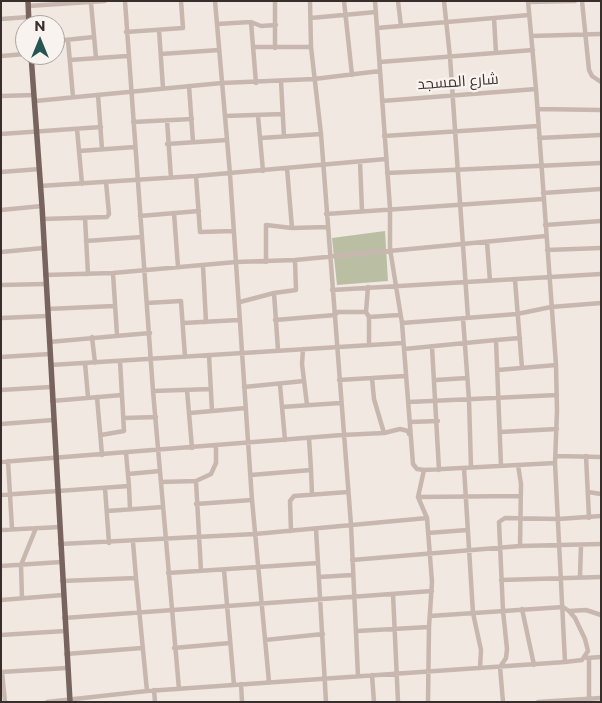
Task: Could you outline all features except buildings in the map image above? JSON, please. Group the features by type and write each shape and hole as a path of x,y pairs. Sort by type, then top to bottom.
{"main road":[{"path":"32,65 40,169 70,701"}],"street":[{"path":"28,4 105,1"},
{"path":"125,1 127,56 178,689"},
{"path":"126,32 183,28 181,1"},
{"path":"214,1 240,302 239,320 252,500 269,682"},
{"path":"274,1 275,48"},
{"path":"310,1 311,47 323,165 342,435 351,525 358,676"},
{"path":"344,1 344,16 352,75"},
{"path":"375,1 390,208 390,249 394,285 402,323 413,464 418,469 440,470 555,463"},
{"path":"398,1 401,26"},
{"path":"444,1 453,95 466,282 463,345 469,400 471,467"},
{"path":"565,662 555,463 557,429 556,365 540,166 538,109 528,2 575,1"},
{"path":"582,1 584,36 590,74 601,82"},
{"path":"91,2 96,58"},
{"path":"311,18 376,12"},
{"path":"377,28 529,15"},
{"path":"1,19 15,18"},
{"path":"494,18 496,53"},
{"path":"217,24 252,22 261,26 276,25"},
{"path":"252,22 256,82"},
{"path":"159,30 163,88"},
{"path":"531,36 584,36 601,34"},
{"path":"65,40 94,37"},
{"path":"68,40 73,97"},
{"path":"253,47 311,47"},
{"path":"161,54 219,50"},
{"path":"380,62 533,50"},
{"path":"1,56 15,55"},
{"path":"70,60 127,56"},
{"path":"1,96 35,98 73,97 222,83 314,79 380,71"},
{"path":"281,81 284,137"},
{"path":"189,86 193,142"},
{"name":"شارع المسجد","path":"382,101 536,89"},
{"path":"98,95 102,149"},
{"path":"538,109 601,110"},
{"path":"225,116 282,114"},
{"path":"258,116 263,170"},
{"path":"133,122 192,119"},
{"path":"167,120 171,178"},
{"path":"384,136 538,126"},
{"path":"1,134 37,133 101,127"},
{"path":"77,129 82,184"},
{"path":"261,138 320,134"},
{"path":"539,138 601,135"},
{"path":"168,144 227,140"},
{"path":"79,151 135,147"},
{"path":"40,186 230,174 386,159"},
{"path":"360,162 362,211"},
{"path":"387,174 458,168 601,162"},
{"path":"287,168 292,228"},
{"path":"1,172 40,169"},
{"path":"196,176 200,232 233,230"},
{"path":"43,220 109,216 106,182"},
{"path":"543,193 601,189"},
{"path":"326,214 390,208 460,206 543,199"},
{"path":"1,210 42,206"},
{"path":"140,216 199,211"},
{"path":"174,213 178,267"},
{"path":"85,218 88,274"},
{"path":"545,225 601,221"},
{"path":"266,262 266,225 292,228 327,226"},
{"path":"45,275 113,273 236,262 295,260 390,249 546,236"},
{"path":"86,241 142,237"},
{"path":"487,242 490,281"},
{"path":"1,252 44,248"},
{"path":"547,250 601,248"},
{"path":"240,302 274,293 296,290 295,260"},
{"path":"203,266 206,322"},
{"path":"113,273 117,336"},
{"path":"332,290 601,274"},
{"path":"515,280 522,368"},
{"path":"1,285 46,284"},
{"path":"368,287 366,312 369,317 369,345"},
{"path":"274,293 278,350"},
{"path":"147,303 181,301 184,357"},
{"path":"402,323 517,314 551,307 601,303"},
{"path":"1,318 114,306"},
{"path":"275,320 335,315 338,312 366,312"},
{"path":"369,317 399,315"},
{"path":"183,323 239,320"},
{"path":"49,342 150,333"},
{"path":"92,338 95,363"},
{"path":"51,365 369,345 432,347 520,338"},
{"path":"496,340 500,466"},
{"path":"432,347 436,380 440,470"},
{"path":"303,349 307,405"},
{"path":"1,357 50,354"},
{"path":"210,355 212,411"},
{"path":"101,434 124,432 120,361"},
{"path":"85,363 88,398"},
{"path":"498,370 556,365"},
{"path":"338,380 405,376"},
{"path":"372,378 374,399 384,434"},
{"path":"436,380 467,378"},
{"path":"244,387 280,385 304,381"},
{"path":"280,385 285,440"},
{"path":"1,390 51,387"},
{"path":"153,391 211,389"},
{"path":"187,390 192,448"},
{"path":"52,401 122,395"},
{"path":"409,402 557,395"},
{"path":"97,397 102,455"},
{"path":"282,407 340,403"},
{"path":"190,413 246,408"},
{"path":"124,418 156,417"},
{"path":"1,424 54,420"},
{"path":"410,422 438,421"},
{"path":"500,432 557,429"},
{"path":"1,462 159,451 342,435 384,434 406,430 408,430 410,438"},
{"path":"309,438 312,494"},
{"path":"162,482 206,478 215,468 216,445"},
{"path":"126,453 130,509"},
{"path":"556,456 601,457"},
{"path":"586,456 589,518"},
{"path":"8,461 12,529"},
{"path":"518,465 520,546"},
{"path":"464,468 473,613 480,642 480,668"},
{"path":"251,475 311,470"},
{"path":"424,470 418,498 427,518 432,591 429,627 428,702"},
{"path":"128,474 160,471"},
{"path":"196,480 201,571"},
{"path":"1,494 129,486"},
{"path":"105,488 109,542"},
{"path":"291,531 290,499 294,496 348,492"},
{"path":"588,492 601,494"},
{"path":"418,498 520,496"},
{"path":"196,504 252,500"},
{"path":"106,511 163,507"},
{"path":"503,702 500,667 507,654 499,547 499,522 505,518 558,520 601,516"},
{"path":"60,544 133,542 255,534 427,518"},
{"path":"1,530 60,527"},
{"path":"22,598 20,565 36,528"},
{"path":"316,528 326,702"},
{"path":"428,532 467,530"},
{"path":"133,542 138,614 147,691"},
{"path":"352,560 499,547 601,544"},
{"path":"580,576 581,545"},
{"path":"1,566 61,562"},
{"path":"168,573 318,563"},
{"path":"224,570 234,685"},
{"path":"319,577 353,575"},
{"path":"501,580 601,576"},
{"path":"62,581 136,578"},
{"path":"64,618 432,591"},
{"path":"393,594 398,702"},
{"path":"1,600 63,596"},
{"path":"430,616 563,607 569,611 585,639 588,651 589,700"},
{"path":"522,609 534,664"},
{"path":"569,611 586,610 601,614"},
{"path":"357,631 429,627"},
{"path":"1,635 65,631"},
{"path":"265,640 323,634"},
{"path":"174,648 230,643"},
{"path":"66,654 142,648"},
{"path":"47,702 70,701 154,690 500,667 601,657"},
{"path":"5,702 2,672 67,668"},
{"path":"372,676 374,702"},
{"path":"241,684 242,702"},
{"path":"154,690 155,702"},
{"path":"538,702 601,698"}],"green space":[{"path":"385,231 388,281 337,285 332,238"}]}
